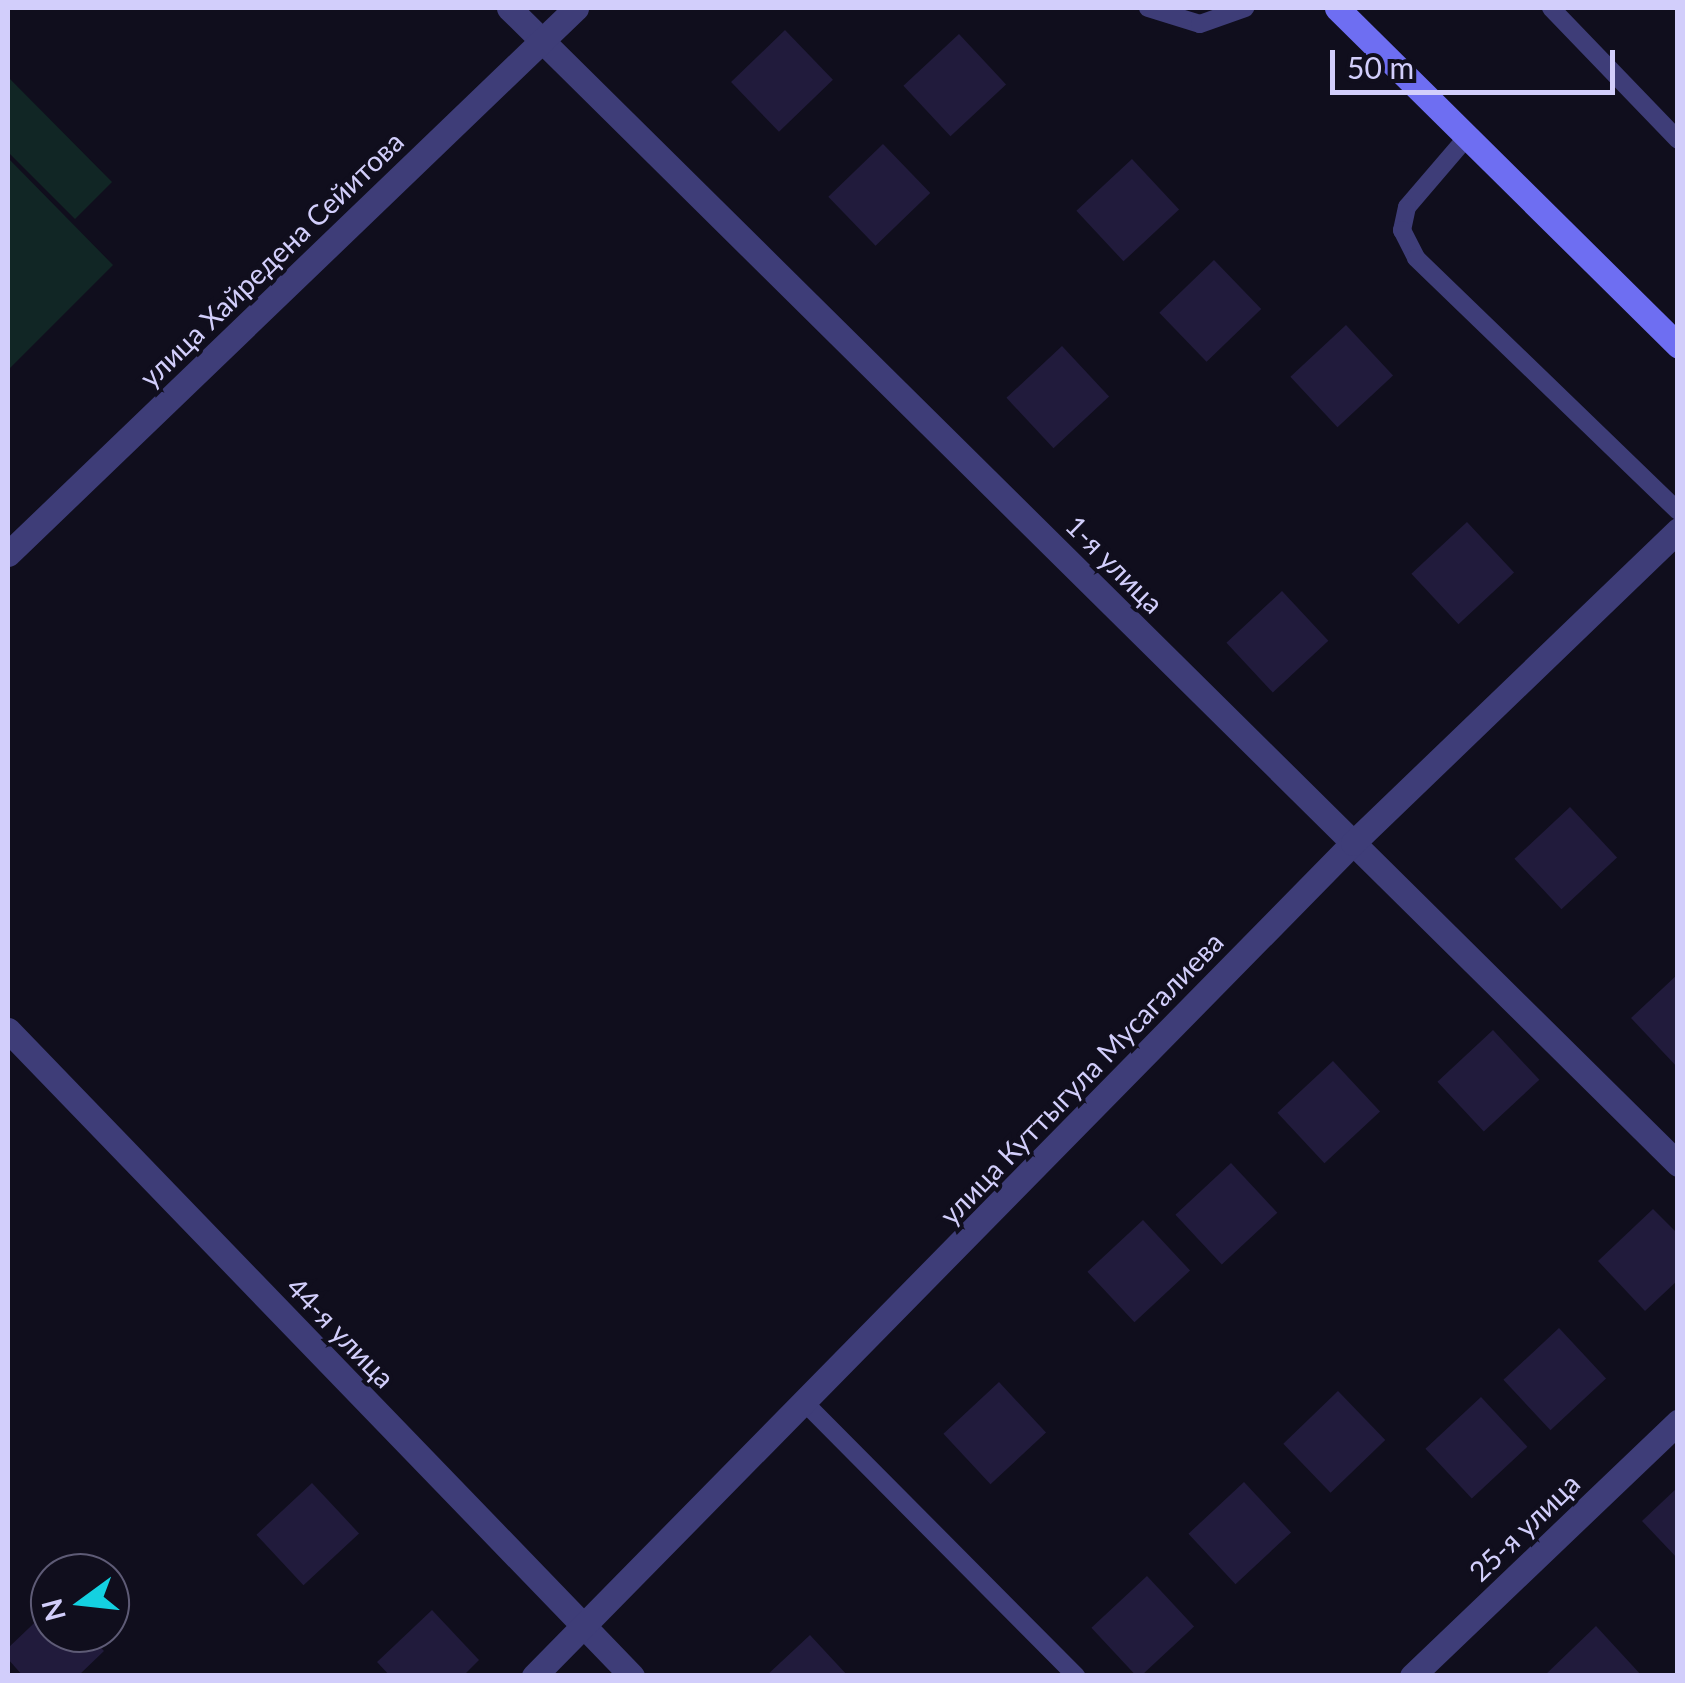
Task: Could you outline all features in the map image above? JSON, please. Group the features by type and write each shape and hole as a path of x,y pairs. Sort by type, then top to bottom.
{"street":[{"name":"1-я улица","path":"509,8 1678,1164"},
{"name":"улица Хайредена Сейитова","path":"8,554 576,8"},
{"path":"1337,8 1678,346"},
{"name":"улица Куттыгула Мусагалиева","path":"534,1676 1353,843 1678,530"},
{"name":"44-я улица","path":"8,1030 632,1676"},
{"name":"25-я улица","path":"1412,1676 1678,1422"}],"lane":[{"path":"1148,8 1200,24 1245,8"},
{"path":"1551,8 1678,140"},
{"path":"1468,137 1407,207 1402,230 1416,258 1678,511"},
{"path":"805,1403 1076,1676"}],"green space":[{"path":"8,77 112,182 75,219 8,152"},
{"path":"8,158 113,265 8,370"}],"building":[{"path":"785,30 833,80 779,132 731,82"},
{"path":"959,34 1006,84 950,136 903,86"},
{"path":"883,144 930,193 876,246 828,197"},
{"path":"1132,159 1179,209 1123,261 1076,211"},
{"path":"1214,260 1261,309 1207,362 1159,313"},
{"path":"1346,325 1393,375 1337,427 1290,377"},
{"path":"1062,346 1109,396 1053,448 1006,398"},
{"path":"1467,522 1514,572 1458,624 1411,574"},
{"path":"1282,591 1328,641 1273,693 1226,643"},
{"path":"1570,807 1617,857 1561,909 1514,859"},
{"path":"1678,974 1678,1068 1631,1018"},
{"path":"1493,1030 1539,1080 1484,1132 1437,1082"},
{"path":"1333,1061 1380,1111 1324,1163 1277,1113"},
{"path":"1231,1163 1277,1213 1222,1265 1175,1215"},
{"path":"1653,1209 1678,1234 1678,1280 1645,1311 1598,1261"},
{"path":"1143,1220 1190,1270 1134,1322 1087,1272"},
{"path":"1559,1328 1606,1378 1550,1430 1503,1380"},
{"path":"999,1382 1046,1432 990,1484 943,1434"},
{"path":"1338,1391 1385,1440 1331,1493 1283,1444"},
{"path":"1481,1397 1527,1447 1472,1499 1425,1449"},
{"path":"1244,1482 1291,1532 1235,1584 1188,1534"},
{"path":"312,1483 359,1533 303,1585 256,1535"},
{"path":"1678,1487 1678,1559 1642,1521"},
{"path":"1147,1576 1194,1626 1141,1676 1136,1676 1091,1628"},
{"path":"432,1610 479,1660 463,1676 390,1676 377,1662"},
{"path":"1596,1626 1642,1676 1544,1676"},
{"path":"30,1627 30,1653 102,1653 78,1676 23,1676 8,1659 8,1648"},
{"path":"810,1635 848,1676 766,1676"}]}
